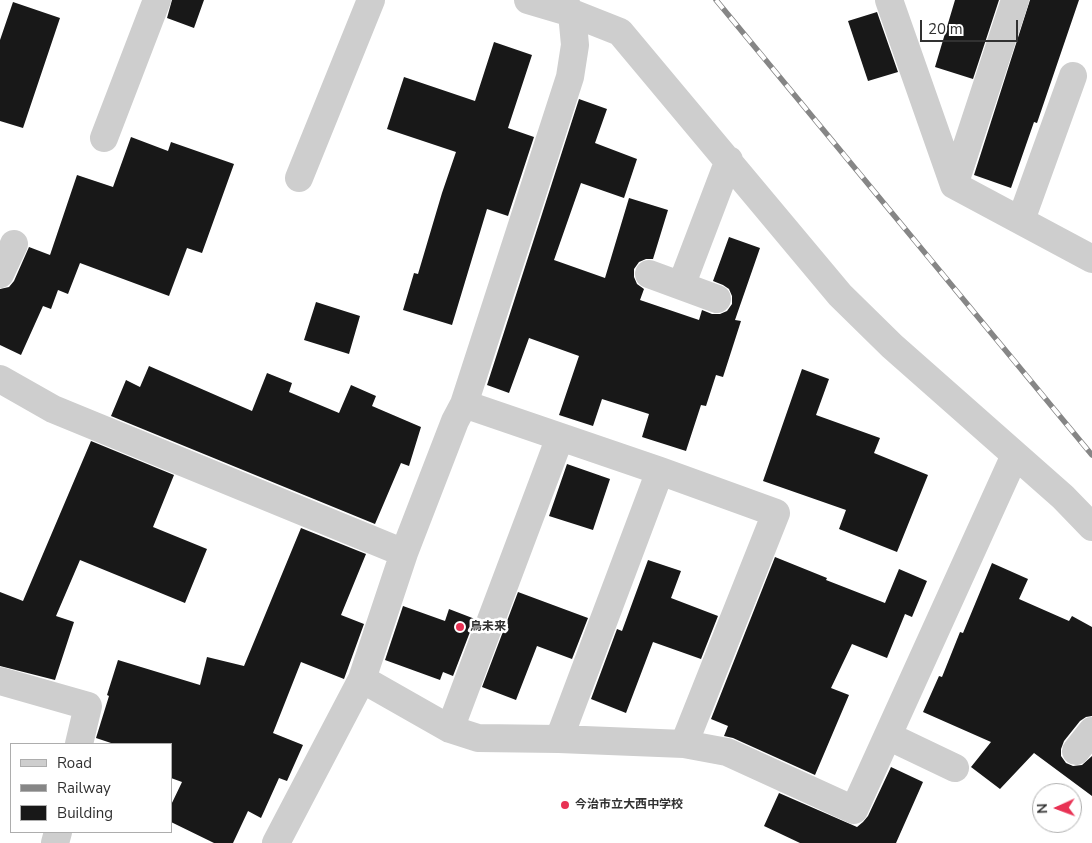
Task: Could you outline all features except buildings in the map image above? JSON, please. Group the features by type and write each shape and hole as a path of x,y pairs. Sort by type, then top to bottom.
{"street":[{"path":"104,138 157,0"},
{"path":"299,178 371,0"},
{"path":"528,0 567,7 620,32 840,295 892,346 1063,496 1092,527"},
{"path":"889,0 954,185 1092,258"},
{"path":"954,185 1015,0"},
{"path":"276,843 362,679 404,553 455,421 464,404 570,77 575,45 567,7"},
{"path":"1021,220 1073,76"},
{"path":"682,286 729,160"},
{"path":"0,274 14,244"},
{"path":"649,274 717,299"},
{"path":"0,379 53,408 404,553"},
{"path":"464,404 776,513 684,744"},
{"path":"450,729 560,436"},
{"path":"362,679 450,729 478,738 684,744 727,752 854,810 1016,455"},
{"path":"559,739 660,471"},
{"path":"0,681 88,706 79,743"},
{"path":"888,736 955,768"}],"railway":[{"path":"716,0 1092,455"}],"place":[{"name":"鳥未来","path":"460,627"},
{"name":"今治市立大西中学校","path":"565,805"}]}
